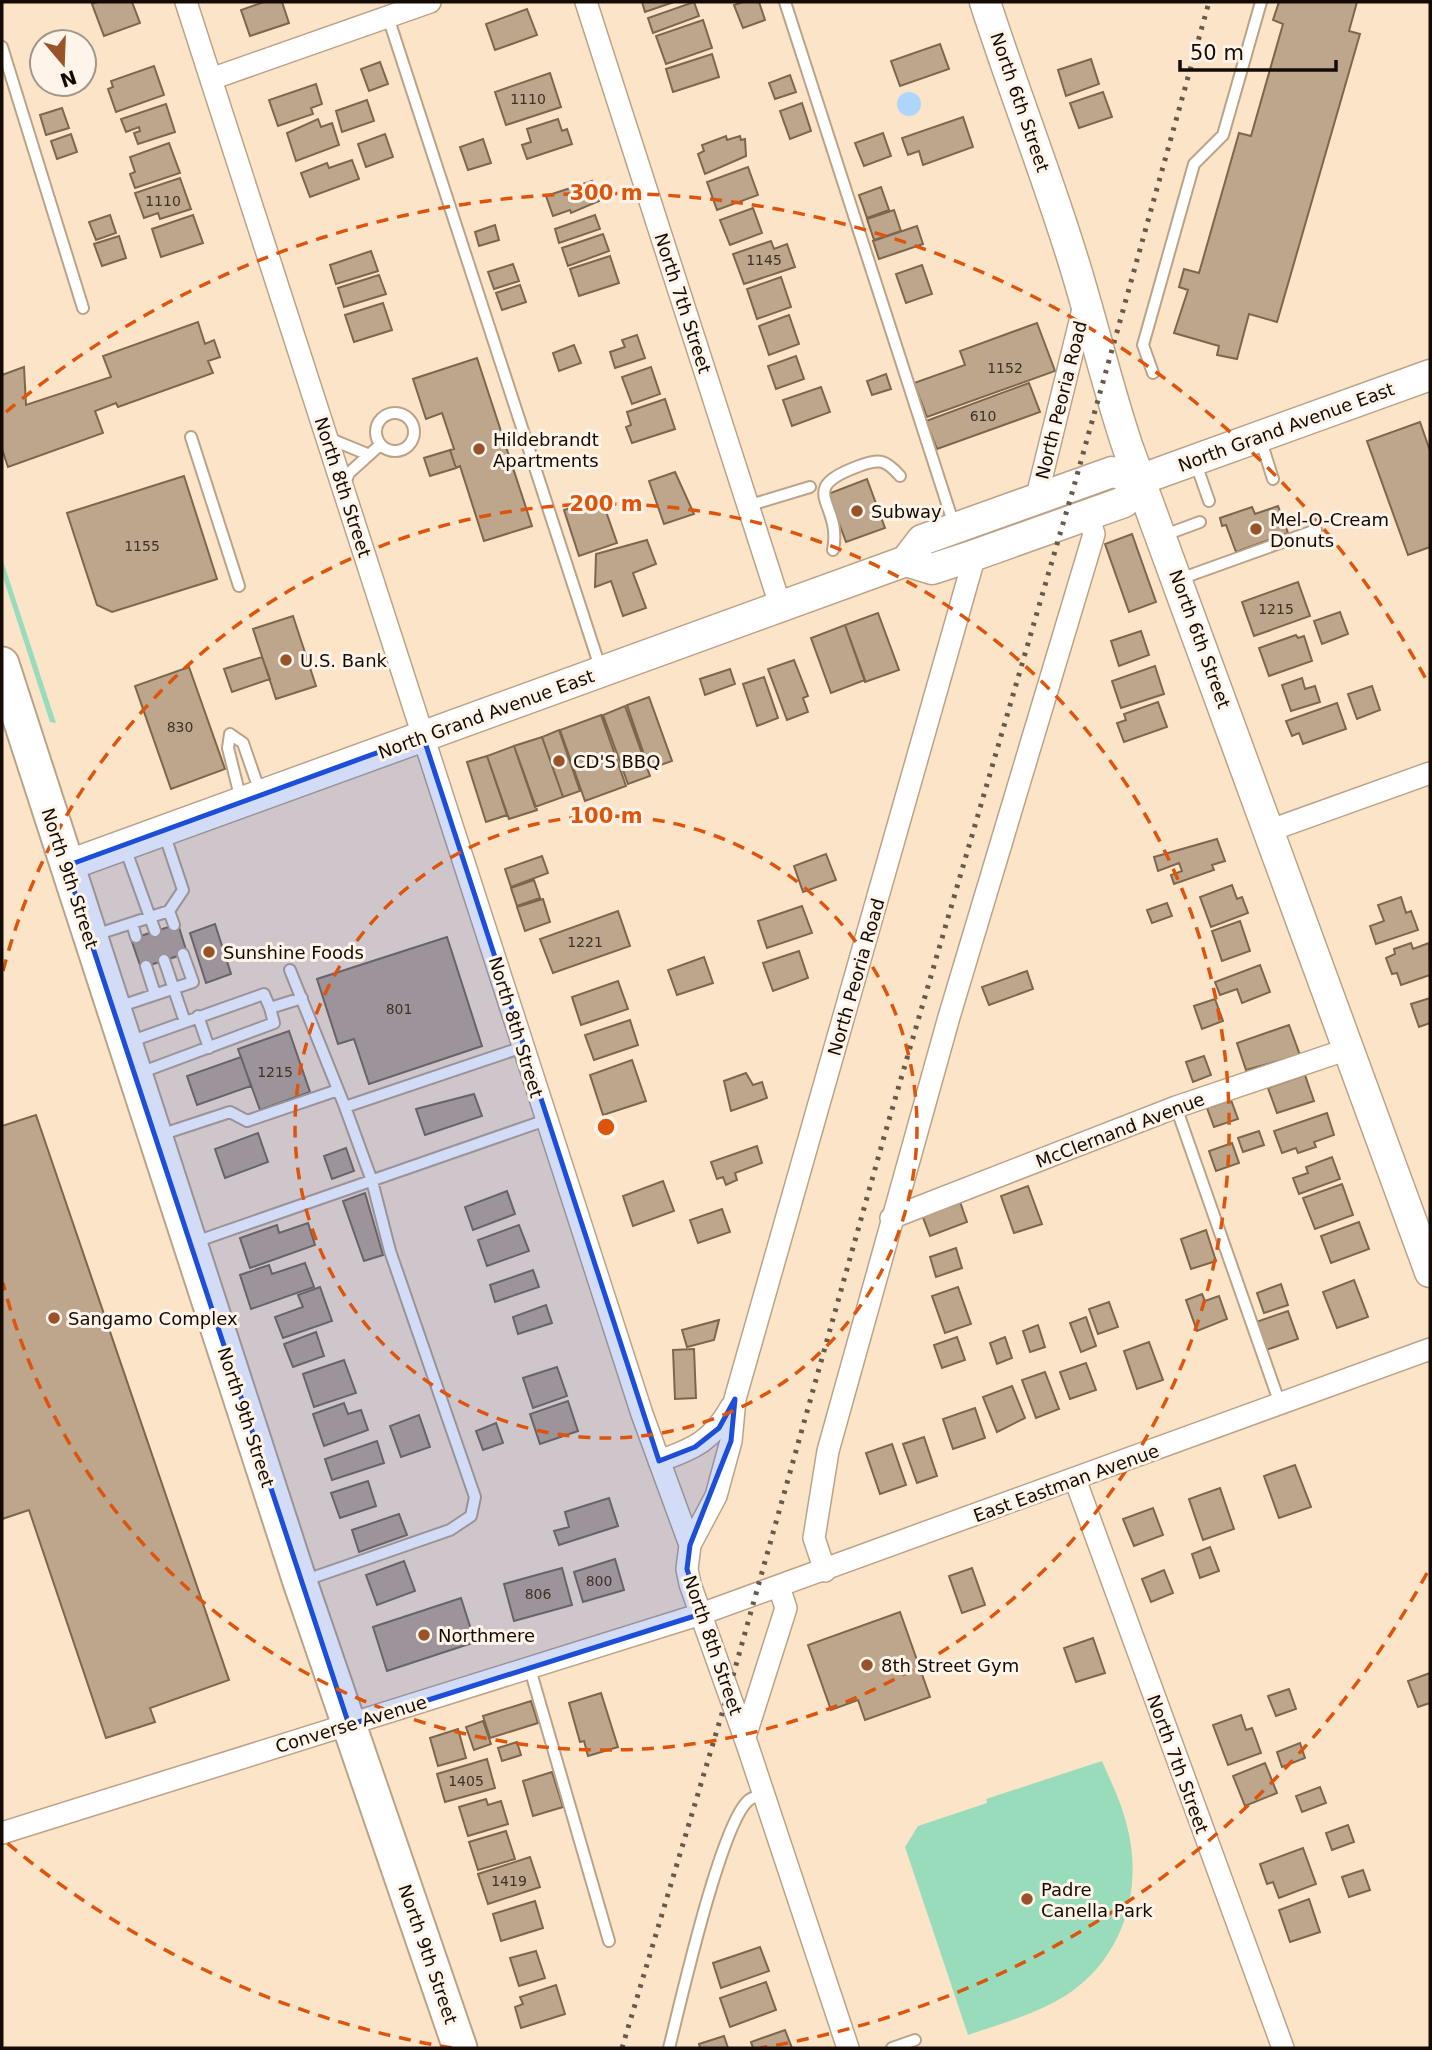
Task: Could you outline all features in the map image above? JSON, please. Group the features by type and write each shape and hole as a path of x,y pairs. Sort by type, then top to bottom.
{"main road":[{"name":"North 6th Street","path":"985,2 1086,299 1105,377 1430,1272"},
{"name":"North Grand Avenue East","path":"906,561 932,569 1088,515 1124,502 1142,479 1430,375"},
{"name":"North Grand Avenue East","path":"66,866 906,561 922,540 955,528 1112,472 1142,479"},
{"name":"North 9th Street","path":"5,682 300,1582 460,2048"}],"street":[{"name":"North 8th Street","path":"186,2 546,1121 659,1461 690,1545 687,1569 701,1614 745,1737 848,2048"},
{"path":"211,79 430,2"},
{"name":"North 7th Street","path":"586,2 780,605"},
{"name":"North Peoria Road","path":"1035,500 1086,299"},
{"path":"825,1571 814,1538 828,1451 891,1218 1094,534 1088,515"},
{"name":"North Peoria Road","path":"690,1545 716,1496 731,1441 735,1399 975,555"},
{"path":"1270,830 1430,773"},
{"name":"McClernand Avenue","path":"891,1218 1176,1107 1350,1048"},
{"name":"East Eastman Avenue","path":"701,1614 1430,1349"},
{"name":"North Peoria Road","path":"659,1461 689,1451 719,1428 735,1399"},
{"name":"North 7th Street","path":"1075,1479 1283,2048"},
{"path":"745,1737 786,1608 779,1587"},
{"name":"Converse Avenue","path":"2,1833 701,1614"}],"lane":[{"path":"785,2 955,528"},
{"path":"1153,373 1143,345 1191,177 1195,164 1223,135 1261,2"},
{"path":"388,17 602,671"},
{"path":"2,47 83,308"},
{"path":"191,437 239,586"},
{"path":"327,437 368,454"},
{"path":"1259,437 1273,479"},
{"path":"343,489 349,473 380,445"},
{"path":"833,550 837,532 824,495 825,482 832,476 877,459 887,462 900,476"},
{"path":"1195,460 1209,501"},
{"path":"747,506 810,487"},
{"path":"1162,536 1200,522"},
{"path":"1177,580 1316,530"},
{"path":"230,734 243,743 252,799 228,748 230,734"},
{"path":"89,937 169,911 183,890 163,831"},
{"path":"124,845 155,931"},
{"path":"169,911 174,925"},
{"path":"132,923 136,937"},
{"path":"113,1009 193,982 184,954"},
{"path":"164,960 185,1021"},
{"path":"146,966 155,994"},
{"path":"290,970 372,1181 390,1251 475,1497 471,1516 450,1530 300,1582"},
{"path":"124,1043 264,994 270,1008 274,1023 134,1075"},
{"path":"270,1008 302,998"},
{"path":"198,1016 209,1048"},
{"path":"345,1107 523,1047"},
{"path":"154,1137 230,1112 247,1121 338,1090"},
{"path":"1176,1107 1280,1404"},
{"path":"189,1244 546,1121"},
{"path":"530,1668 609,1941"},
{"path":"669,2048 723,1852 743,1808 750,1799 764,1794"},
{"path":"892,2048 915,2040"}],"highlighted area":[{"path":"423,736 659,1461 695,1447 719,1428 735,1399 731,1441 690,1545 687,1569 701,1614 349,1725 66,866"}],"green space":[{"path":"2,561 56,723 50,722 2,574"},
{"name":"Padre Canella Park","path":"1102,1761 1127,1826 1133,1872 1131,1895 1117,1939 1105,1959 1071,1992 1034,2012 968,2035 905,1847 918,1826 987,1803 986,1799"}],"water":[{"path":"904,92 914,92 921,99 921,109 914,116 904,116 897,109 897,99"}],"building":[{"path":"132,2 140,23 104,36 92,4"},
{"path":"264,2 282,2 289,23 250,36 241,10"},
{"path":"642,2 674,2 645,12"},
{"path":"694,2 699,16 653,33 648,18"},
{"path":"759,2 765,20 743,28 734,5"},
{"path":"1279,2 1357,2 1349,31 1360,34 1277,322 1249,314 1237,359 1217,355 1219,346 1174,333 1188,290 1179,287 1184,269 1199,273 1239,133 1251,136 1283,24 1273,20"},
{"path":"527,9 537,35 495,50 486,24"},
{"path":"703,20 712,48 666,64 656,36"},
{"path":"940,44 949,69 900,86 891,61"},
{"path":"712,54 719,77 673,92 666,69"},
{"path":"1091,59 1099,84 1066,96 1058,70"},
{"path":"380,62 388,84 369,91 361,69"},
{"path":"154,66 164,95 116,112 108,89 113,87 111,81"},
{"path":"550,73 561,107 506,125 495,92"},
{"path":"790,75 796,92 775,99 769,83"},
{"path":"316,84 322,104 311,108 313,114 278,126 269,100"},
{"path":"1103,92 1112,117 1079,128 1070,103"},
{"path":"367,100 374,121 342,132 336,111"},
{"path":"802,103 811,131 790,139 780,111"},
{"path":"166,104 175,132 138,144 134,133 140,131 139,127 126,132 121,119"},
{"path":"62,108 69,128 46,135 40,115"},
{"path":"963,117 973,147 923,165 919,151 908,155 902,138"},
{"path":"318,119 321,127 332,123 339,145 296,161 287,133"},
{"path":"558,119 562,131 567,129 572,144 527,159 522,145 531,142 527,129"},
{"path":"883,133 891,156 864,166 855,143"},
{"path":"71,134 77,152 57,159 51,141"},
{"path":"385,134 393,157 366,167 358,144"},
{"path":"726,136 727,140 740,136 741,140 745,139 746,156 705,174 698,154 704,151 702,145"},
{"path":"483,139 491,163 468,170 460,147"},
{"path":"169,143 180,173 135,188 130,174 135,172 130,157"},
{"path":"352,160 359,179 310,197 301,173 327,163 329,168"},
{"path":"748,167 758,195 717,210 707,182"},
{"path":"180,178 191,209 160,219 158,213 144,218 135,193"},
{"path":"592,181 599,201 571,213 570,210 553,216 546,196"},
{"path":"881,187 889,210 867,218 859,195"},
{"path":"753,208 762,233 730,245 720,220"},
{"path":"894,210 901,231 874,240 867,219"},
{"path":"110,215 116,233 96,240 89,222"},
{"path":"193,215 203,243 161,257 152,229"},
{"path":"595,215 600,229 559,243 555,229"},
{"path":"495,225 499,240 479,246 475,232"},
{"path":"917,226 923,244 879,259 873,241"},
{"path":"603,234 609,251 568,266 562,248"},
{"path":"119,236 126,258 102,266 94,244"},
{"path":"771,241 774,249 787,244 795,267 744,284 733,254"},
{"path":"371,251 378,271 336,284 330,265"},
{"path":"610,256 619,283 579,296 570,269"},
{"path":"513,264 519,281 494,289 488,272"},
{"path":"922,265 932,294 906,303 896,274"},
{"path":"379,275 386,294 344,307 338,288"},
{"path":"781,277 791,307 757,319 747,289"},
{"path":"520,285 526,302 502,310 496,293"},
{"path":"383,303 392,330 354,342 345,315"},
{"path":"789,315 799,344 769,355 759,326"},
{"path":"198,322 205,344 214,340 220,357 208,361 213,373 118,407 116,403 95,411 103,433 8,467 2,449 2,375 24,367 26,405 111,377 103,356"},
{"path":"1037,323 1055,371 927,417 914,383 965,365 960,351"},
{"path":"637,335 645,358 615,368 610,352 625,347 622,340"},
{"path":"574,345 581,363 559,371 553,353"},
{"path":"796,356 804,379 776,389 768,366"},
{"name":"Hildebrandt Apartments","path":"477,358 532,526 484,541 460,466 456,468 450,450 454,449 442,413 426,419 413,379"},
{"path":"651,367 660,394 632,404 622,377"},
{"path":"886,374 891,389 872,395 867,381"},
{"path":"1029,383 1040,412 937,449 926,421"},
{"path":"821,387 830,412 792,426 783,400"},
{"path":"665,399 675,429 632,443 626,427 631,425 627,412"},
{"path":"1420,422 1430,451 1430,547 1408,555 1367,441"},
{"path":"450,450 456,468 430,476 424,458"},
{"path":"675,472 694,514 664,524 649,481"},
{"path":"184,476 217,579 112,612 97,605 67,513"},
{"path":"867,479 885,528 846,542 828,494"},
{"path":"601,497 617,543 579,556 564,510"},
{"path":"1278,506 1288,533 1236,552 1226,525 1222,526 1220,518 1252,507 1255,514"},
{"path":"1132,534 1156,602 1129,612 1105,544"},
{"path":"647,540 656,564 633,573 646,608 623,616 611,581 595,587 596,554"},
{"path":"1298,582 1310,616 1254,636 1242,602"},
{"path":"1340,612 1348,634 1322,644 1314,621"},
{"path":"878,613 899,670 865,682 845,625"},
{"path":"293,616 316,686 276,699 253,629"},
{"path":"845,625 865,680 831,693 811,638"},
{"path":"1141,631 1149,655 1119,666 1111,641"},
{"path":"1296,635 1298,638 1304,636 1312,661 1269,676 1259,648"},
{"path":"262,657 270,679 232,692 224,669"},
{"path":"794,660 808,696 803,698 808,712 787,720 768,669"},
{"path":"1155,666 1164,694 1121,708 1112,681"},
{"path":"189,667 225,769 171,789 135,686"},
{"path":"730,669 735,684 705,695 700,679"},
{"path":"764,677 778,718 757,726 743,684"},
{"path":"1302,678 1305,689 1315,686 1320,702 1291,711 1282,685"},
{"path":"1372,686 1380,710 1357,719 1348,694"},
{"path":"649,697 672,761 649,769 627,705"},
{"path":"1158,702 1167,727 1124,742 1117,723 1126,720 1124,714"},
{"path":"1337,703 1346,729 1303,744 1299,733 1292,736 1286,721"},
{"path":"625,706 650,776 628,784 603,715"},
{"path":"601,715 626,786 585,801 560,730"},
{"path":"559,730 580,791 563,797 542,737"},
{"path":"542,737 563,797 535,807 514,746"},
{"path":"514,746 537,810 509,819 487,756"},
{"path":"487,756 507,815 486,822 467,762"},
{"path":"1217,839 1225,861 1212,865 1214,870 1174,884 1171,875 1182,871 1179,863 1158,871 1154,857"},
{"path":"826,854 836,880 803,892 794,866"},
{"path":"542,856 548,873 511,887 505,869"},
{"path":"534,880 540,898 517,906 511,888"},
{"path":"1232,885 1237,899 1242,897 1248,913 1211,927 1200,897"},
{"path":"1401,897 1406,913 1411,911 1418,930 1376,944 1370,926 1384,921 1378,905"},
{"path":"543,899 550,922 525,931 517,907"},
{"path":"1167,903 1172,916 1152,923 1147,910"},
{"path":"802,906 812,933 767,948 758,921"},
{"path":"618,911 630,946 553,973 540,939"},
{"path":"1240,921 1250,951 1222,961 1212,931"},
{"path":"178,924 187,953 141,968 131,939"},
{"path":"215,924 231,974 206,983 190,933"},
{"path":"447,937 482,1046 369,1084 354,1039 338,1044 317,979"},
{"path":"1411,943 1413,949 1429,943 1430,975 1401,985 1397,973 1392,974 1386,958 1395,954 1394,949"},
{"path":"799,951 808,978 773,991 763,963"},
{"path":"704,957 713,983 677,995 668,970"},
{"path":"1260,965 1270,992 1242,1003 1237,989 1220,995 1215,982"},
{"path":"1027,971 1033,989 989,1005 982,987"},
{"path":"618,981 628,1009 581,1025 572,997"},
{"path":"1430,998 1430,1023 1419,1027 1411,1004"},
{"path":"1215,999 1223,1021 1202,1029 1194,1006"},
{"path":"630,1020 638,1045 594,1060 585,1035"},
{"path":"1289,1025 1300,1055 1246,1070 1237,1043"},
{"path":"289,1031 310,1092 260,1110 238,1049"},
{"path":"1204,1056 1211,1075 1193,1082 1186,1062"},
{"path":"241,1057 251,1086 197,1105 187,1076"},
{"path":"632,1060 646,1101 603,1115 590,1075"},
{"path":"746,1073 753,1085 762,1082 767,1098 731,1111 724,1081"},
{"path":"1305,1075 1314,1101 1277,1113 1268,1088"},
{"path":"474,1094 482,1116 425,1135 416,1109"},
{"path":"1231,1100 1238,1119 1214,1127 1207,1108"},
{"path":"1327,1113 1334,1135 1314,1142 1316,1147 1298,1153 1296,1148 1282,1153 1274,1131"},
{"name":"Sangamo Complex","path":"36,1115 229,1680 150,1708 155,1722 106,1738 29,1510 2,1519 2,1126"},
{"path":"1259,1131 1264,1145 1243,1152 1238,1138"},
{"path":"258,1133 268,1162 225,1178 215,1149"},
{"path":"1232,1143 1239,1163 1216,1171 1209,1151"},
{"path":"757,1146 762,1163 735,1173 737,1180 726,1185 723,1177 717,1179 711,1162"},
{"path":"346,1148 354,1171 332,1179 324,1156"},
{"path":"1332,1157 1340,1179 1299,1194 1293,1178 1308,1173 1306,1167"},
{"path":"663,1181 674,1211 633,1226 623,1196"},
{"path":"1342,1184 1353,1215 1315,1229 1303,1198"},
{"path":"1028,1186 1042,1224 1014,1233 1001,1196"},
{"path":"507,1191 515,1214 473,1230 465,1207"},
{"path":"365,1193 383,1255 364,1261 343,1201"},
{"path":"959,1199 967,1222 930,1236 921,1212"},
{"path":"722,1209 730,1232 698,1243 690,1220"},
{"path":"1359,1222 1369,1249 1331,1263 1321,1236"},
{"path":"308,1223 315,1245 250,1268 240,1238 277,1225 279,1233"},
{"path":"519,1225 529,1251 487,1266 478,1240"},
{"path":"1206,1230 1216,1261 1191,1269 1181,1239"},
{"path":"956,1248 962,1268 936,1277 930,1257"},
{"path":"305,1263 314,1287 251,1309 240,1275 269,1265 272,1274"},
{"path":"533,1270 539,1287 495,1302 490,1285"},
{"path":"1354,1280 1368,1317 1337,1328 1323,1292"},
{"path":"1281,1284 1288,1305 1264,1313 1257,1293"},
{"path":"320,1287 332,1321 283,1338 275,1317 303,1307 298,1295"},
{"path":"958,1287 971,1324 945,1333 932,1296"},
{"path":"1202,1294 1205,1301 1219,1296 1227,1319 1197,1331 1186,1300"},
{"path":"1109,1302 1118,1327 1098,1334 1089,1309"},
{"path":"546,1305 552,1323 518,1334 513,1317"},
{"path":"1288,1311 1298,1339 1266,1350 1256,1322"},
{"path":"1086,1317 1096,1346 1081,1352 1070,1323"},
{"path":"719,1320 714,1340 687,1347 682,1330"},
{"path":"1038,1325 1045,1347 1030,1352 1023,1331"},
{"path":"316,1332 324,1356 293,1367 284,1344"},
{"path":"957,1337 965,1360 942,1368 934,1345"},
{"path":"1005,1337 1012,1358 997,1364 990,1343"},
{"path":"1149,1342 1163,1380 1137,1389 1124,1351"},
{"path":"694,1349 696,1398 675,1399 673,1350"},
{"path":"344,1360 356,1393 314,1407 303,1374"},
{"path":"1086,1363 1096,1390 1070,1399 1060,1372"},
{"path":"557,1367 567,1396 533,1408 523,1378"},
{"path":"1045,1372 1059,1409 1036,1418 1022,1380"},
{"path":"1012,1386 1025,1418 997,1432 983,1397"},
{"path":"568,1401 578,1431 540,1444 530,1414"},
{"path":"344,1403 348,1414 361,1410 368,1430 324,1446 313,1414"},
{"path":"975,1408 985,1438 953,1449 943,1419"},
{"path":"419,1415 430,1447 401,1457 390,1426"},
{"path":"496,1423 503,1443 483,1450 476,1431"},
{"path":"924,1437 937,1476 917,1483 903,1444"},
{"path":"377,1441 384,1463 332,1480 325,1459"},
{"path":"892,1444 906,1485 880,1494 866,1453"},
{"path":"1295,1465 1311,1507 1279,1518 1264,1476"},
{"path":"368,1481 376,1506 340,1518 331,1493"},
{"path":"1220,1488 1234,1529 1203,1540 1189,1499"},
{"path":"609,1498 618,1526 559,1545 554,1531 569,1527 565,1512"},
{"path":"1153,1508 1163,1535 1134,1546 1123,1519"},
{"path":"399,1514 407,1535 359,1552 352,1530"},
{"path":"1210,1547 1219,1571 1200,1578 1192,1554"},
{"path":"615,1559 624,1590 583,1602 574,1572"},
{"path":"404,1561 415,1591 377,1605 366,1575"},
{"path":"562,1568 572,1605 514,1621 504,1584"},
{"path":"972,1568 985,1605 962,1613 949,1576"},
{"path":"1164,1570 1173,1593 1151,1602 1142,1579"},
{"name":"Northmere","path":"461,1598 475,1642 387,1671 373,1627"},
{"path":"900,1612 930,1697 865,1720 858,1700 831,1710 808,1645"},
{"path":"1093,1638 1105,1673 1076,1682 1064,1648"},
{"path":"1430,1673 1430,1703 1418,1707 1408,1681"},
{"path":"1289,1689 1296,1709 1276,1716 1268,1696"},
{"path":"601,1693 618,1747 588,1756 584,1741 580,1742 569,1703"},
{"path":"531,1701 538,1723 490,1738 483,1716"},
{"path":"1241,1715 1246,1730 1252,1728 1261,1753 1228,1765 1213,1725"},
{"path":"483,1721 491,1744 474,1750 466,1727"},
{"path":"458,1729 466,1758 438,1766 430,1738"},
{"path":"517,1742 521,1755 502,1761 498,1748"},
{"path":"1300,1743 1305,1758 1282,1767 1277,1752"},
{"path":"487,1759 495,1788 445,1802 437,1774"},
{"path":"1265,1763 1277,1793 1245,1806 1233,1776"},
{"path":"552,1772 563,1807 533,1816 523,1781"},
{"path":"1320,1787 1326,1803 1302,1812 1296,1796"},
{"path":"486,1799 488,1805 501,1801 508,1824 468,1836 459,1807"},
{"path":"1348,1825 1354,1842 1332,1850 1326,1833"},
{"path":"506,1831 515,1859 478,1870 469,1842"},
{"path":"1303,1848 1316,1884 1279,1898 1273,1882 1267,1884 1260,1864"},
{"path":"530,1857 540,1887 488,1904 478,1874"},
{"path":"1363,1870 1370,1890 1349,1897 1342,1877"},
{"path":"1309,1899 1320,1932 1290,1942 1279,1910"},
{"path":"535,1901 543,1928 501,1941 493,1914"},
{"path":"760,1947 769,1971 721,1988 713,1963"},
{"path":"536,1951 545,1978 519,1986 510,1958"},
{"path":"766,1982 776,2010 730,2027 720,1998"},
{"path":"556,1985 565,2014 521,2028 515,2007 523,2004 520,1997"},
{"path":"785,2030 792,2048 753,2048 751,2042"},
{"path":"724,2036 728,2048 700,2048 699,2044"}],"railway":[{"path":"622,2048 729,1690 884,1137 1074,486 1209,2"}],"place":[{"name":"Hildebrandt Apartments","path":"479,449"},
{"name":"Subway","path":"857,511"},
{"name":"Mel-O-Cream Donuts","path":"1256,529"},
{"name":"U.S. Bank","path":"286,660"},
{"name":"CD'S BBQ","path":"559,761"},
{"name":"Sunshine Foods","path":"209,952"},
{"name":"Sangamo Complex","path":"54,1318"},
{"name":"Northmere","path":"424,1635"},
{"name":"8th Street Gym","path":"867,1665"},
{"name":"Padre Canella Park","path":"1027,1899"}]}
